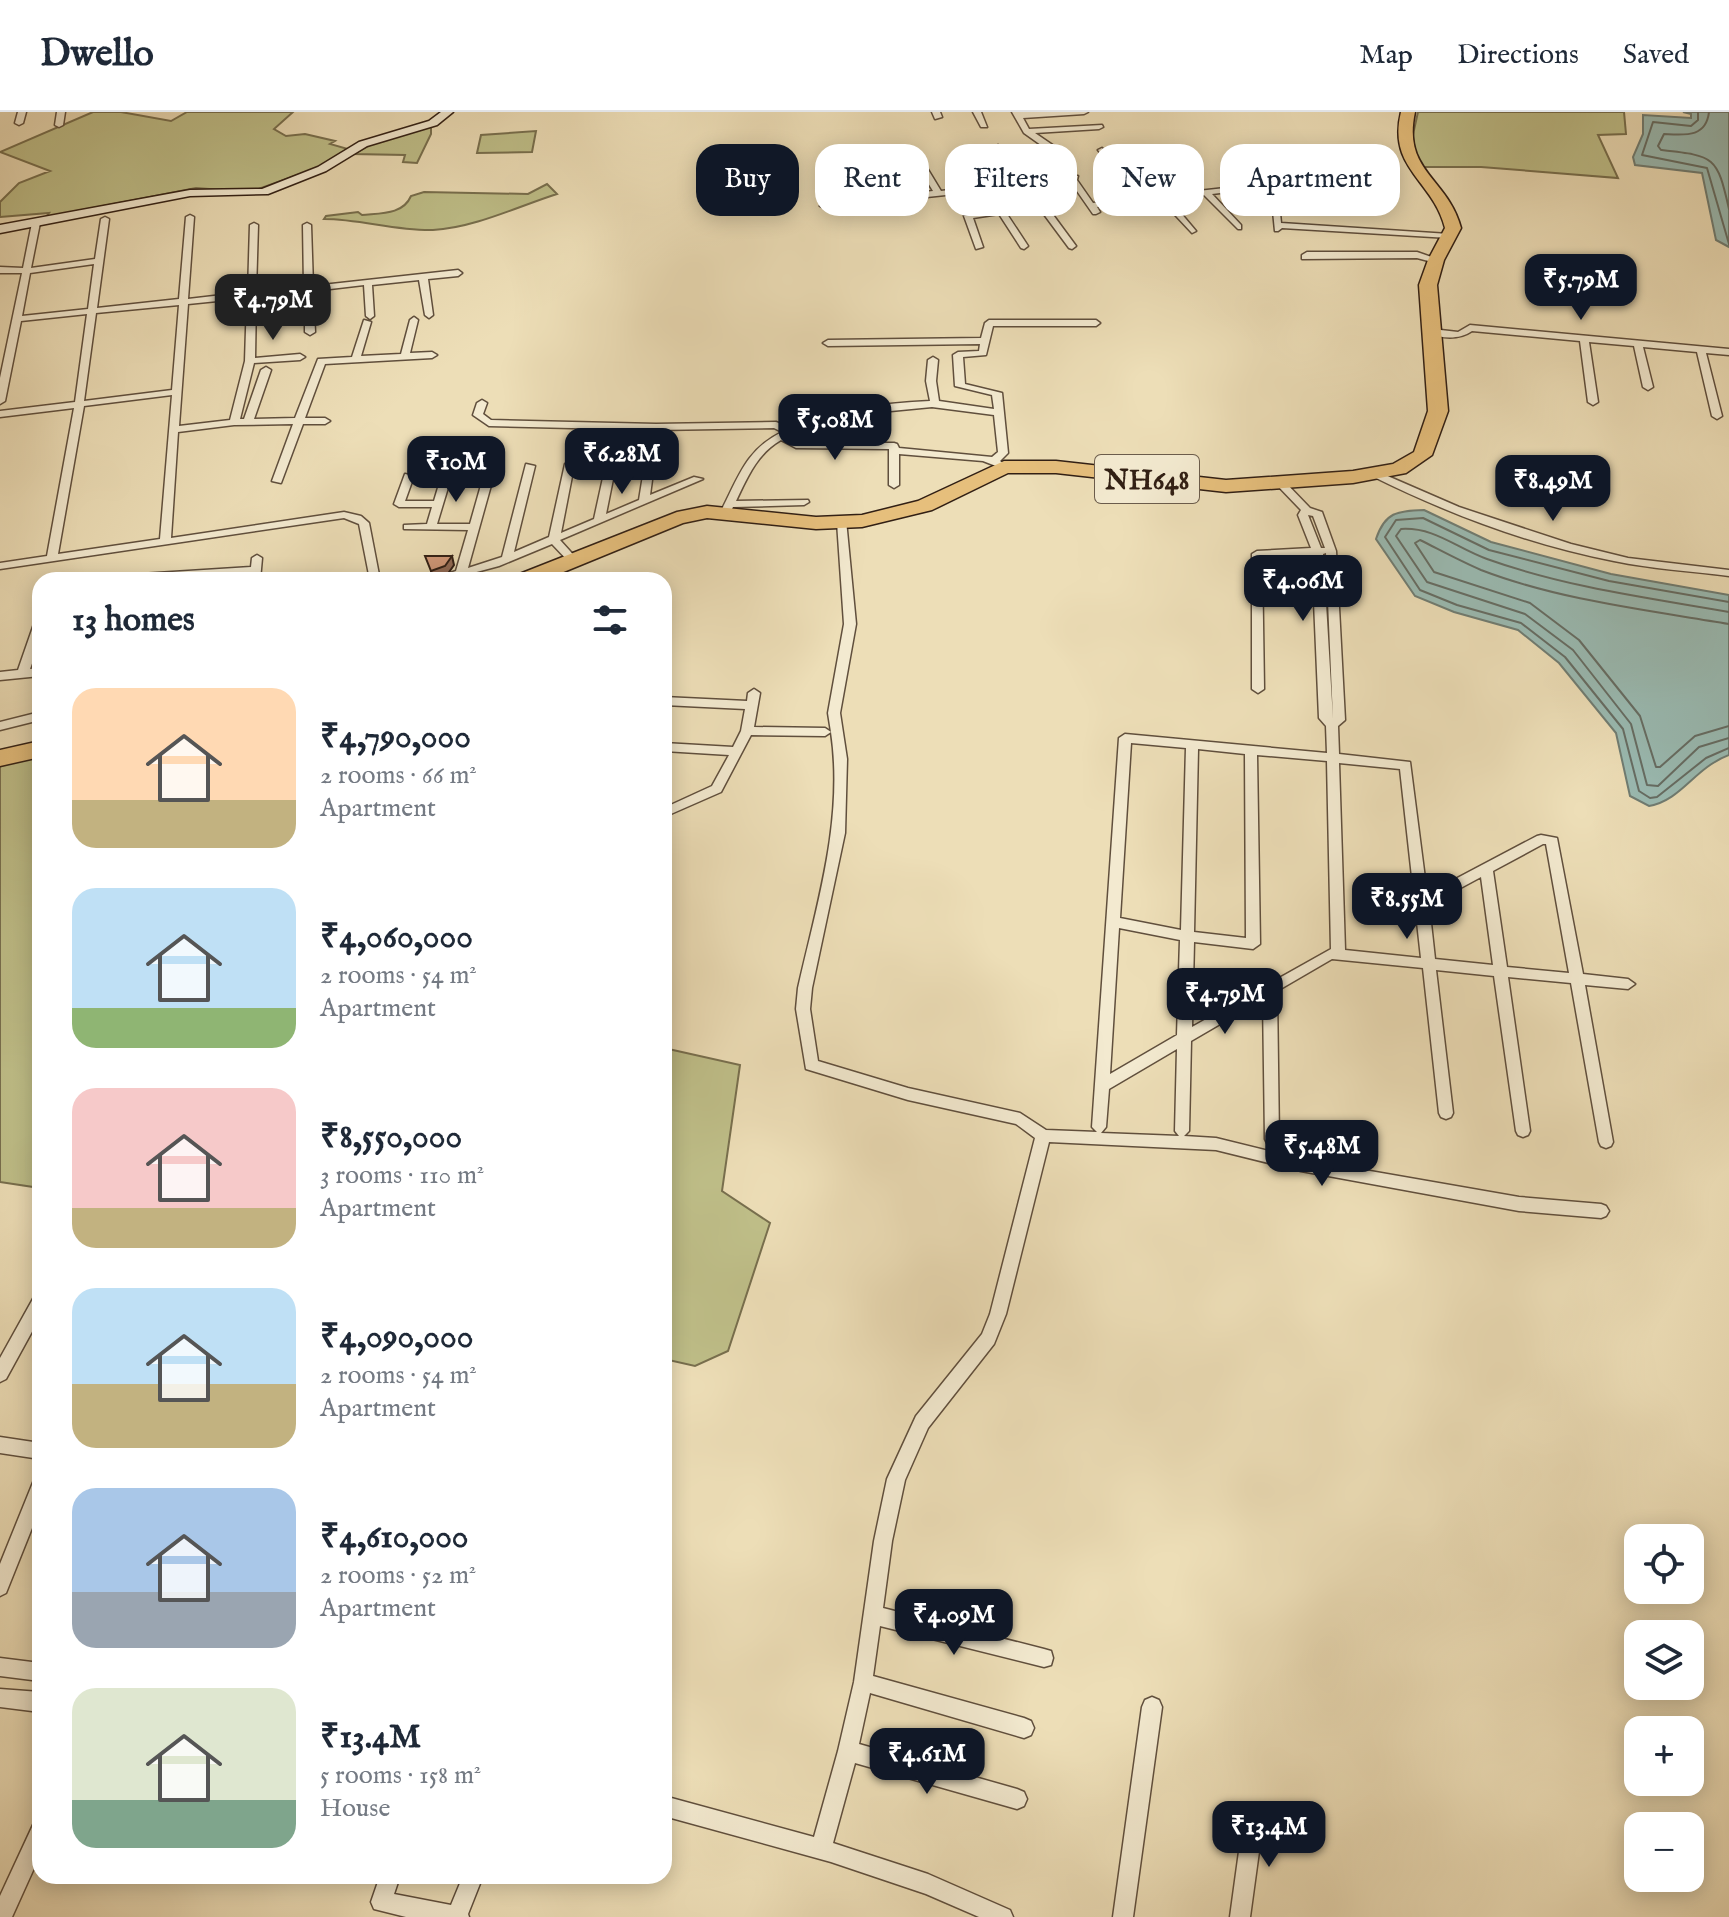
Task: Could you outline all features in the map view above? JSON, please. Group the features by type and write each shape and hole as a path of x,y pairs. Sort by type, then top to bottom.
{"highway":[{"path":"1408,112 1404,139 1407,150 1448,208 1453,228 1449,236"},
{"name":"NH648","path":"545,572 677,518 707,512 727,509 816,523 842,522 925,506 999,463 1198,485 1280,483 1399,469 1422,455 1432,434 1438,391 1428,285 1429,259 1449,236"},
{"path":"0,758 32,751"}],"street":[{"path":"19,123 22,112"},
{"path":"59,125 61,112"},
{"path":"0,229 190,193 264,192 322,169 363,144 433,123 448,112"},
{"path":"977,112 984,125"},
{"path":"1045,144 1027,131 1017,114 1084,112"},
{"path":"1027,131 1099,127"},
{"path":"929,178 939,194"},
{"path":"1077,181 1093,206"},
{"path":"1206,192 1220,190"},
{"path":"1206,192 1238,227"},
{"path":"929,195 945,193"},
{"path":"968,216 979,247"},
{"path":"1004,216 1024,246"},
{"path":"1050,216 1072,246"},
{"path":"1179,216 1192,231"},
{"path":"1277,216 1278,227 1449,236"},
{"path":"165,543 175,429 181,302 190,217"},
{"path":"52,559 79,405 105,219"},
{"path":"0,401 36,223"},
{"path":"234,422 250,361 254,225"},
{"path":"307,225 310,332"},
{"path":"1417,255 1429,259 1310,260 1305,257 1417,255"},
{"path":"0,270 28,271 100,261"},
{"path":"17,319 458,273"},
{"path":"423,277 429,315"},
{"path":"356,359 368,319 368,283"},
{"path":"405,357 414,320"},
{"path":"894,451 999,463 1003,453 997,393 960,386 958,355 983,353 989,323 1096,323"},
{"path":"1432,332 1460,335 1470,328 1729,352"},
{"path":"1584,338 1593,402"},
{"path":"828,343 985,341"},
{"path":"1638,344 1648,387"},
{"path":"1701,350 1717,416"},
{"path":"277,481 321,361 432,355"},
{"path":"250,361 300,357"},
{"path":"933,360 931,381 935,404"},
{"path":"248,421 266,370"},
{"path":"0,414 176,392"},
{"path":"482,403 478,415 489,423 656,427 776,425 796,445 894,446 894,485"},
{"path":"727,509 755,457 765,445 787,435 865,412 935,404 999,413"},
{"path":"863,446 865,412"},
{"path":"175,429 248,421 325,421"},
{"path":"599,521 611,464"},
{"path":"644,502 649,465"},
{"path":"507,559 530,466"},
{"path":"554,540 569,466"},
{"path":"431,527 448,471"},
{"path":"458,572 490,471"},
{"path":"1376,474 1489,522 1596,554 1729,573"},
{"path":"409,476 399,504 438,504"},
{"path":"464,572 507,559 698,479"},
{"path":"1280,483 1306,510 1318,514 1331,551 1339,720 1332,725"},
{"path":"727,509 804,502"},
{"path":"1306,510 1303,515 1317,550 1325,718 1332,725 1338,954"},
{"path":"0,566 344,515 364,523 373,572"},
{"path":"842,522 850,624 834,713 841,759 839,833 805,988 803,1009 811,1065 908,1094 1020,1119 1043,1136 1216,1144 1301,1165 1519,1204 1601,1211"},
{"path":"408,527 474,527"},
{"path":"566,535 581,558"},
{"path":"554,540 581,558"},
{"path":"1258,689 1257,554 1331,551"},
{"path":"126,572 129,565"},
{"path":"190,572 256,569"},
{"path":"23,674 32,648"},
{"path":"0,676 32,673"},
{"path":"672,701 753,699 747,731 717,789 672,809"},
{"path":"0,726 32,718"},
{"path":"747,731 825,732"},
{"path":"1099,1127 1125,738 1406,765 1446,1113"},
{"path":"1182,1131 1192,744"},
{"path":"672,747 736,751"},
{"path":"1113,922 1253,944 1251,750"},
{"path":"1422,903 1541,839 1552,841 1606,1142"},
{"path":"1486,868 1523,1131"},
{"path":"1102,1086 1330,954 1628,984"},
{"path":"1270,988 1272,1139"},
{"path":"821,1849 863,1682 875,1615 883,1541 896,1479 922,1422 988,1339 998,1314 1043,1136"},
{"path":"0,1374 32,1316"},
{"path":"0,1445 32,1450"},
{"path":"0,1587 32,1506"},
{"path":"875,1615 1044,1658"},
{"path":"0,1667 32,1671"},
{"path":"863,1682 1024,1728"},
{"path":"0,1698 32,1701"},
{"path":"1123,1917 1152,1707"},
{"path":"848,1751 1017,1799"},
{"path":"672,1808 821,1849 928,1884 1003,1917"},
{"path":"1240,1917 1254,1815"},
{"path":"1,1917 32,1849"},
{"path":"387,1884 381,1902 458,1916 470,1884"}],"green space":[{"path":"93,112 121,112 171,121 187,112 293,112 274,129 286,136 305,134 335,141 330,144 348,149 317,168 250,192 196,188 46,217 49,213 0,217 0,202 19,183 50,171 0,152"},
{"path":"1418,112 1624,112 1626,134 1598,135 1618,178 1481,167 1420,167 1412,139"},
{"path":"431,126 431,134 417,163 403,162 405,155 354,154 372,144"},
{"path":"536,131 532,152 477,153 481,135"},
{"path":"547,184 557,194 480,221 449,228 419,230 324,219 326,216 358,212 362,215 390,212 402,207 411,196 424,192 528,194"},
{"path":"32,757 32,1187 0,1182 0,766"},
{"path":"672,1050 740,1065 722,1191 770,1223 728,1351 695,1366 672,1361"}],"water":[{"path":"1683,112 1729,112 1729,247 1716,240 1702,173 1635,165 1633,157 1643,134 1643,115 1691,118 1691,114"},
{"path":"1424,510 1491,542 1611,574 1729,595 1729,755 1706,768 1680,791 1660,803 1649,806 1630,796 1616,733 1559,663 1518,630 1454,612 1415,596 1376,539 1388,518 1406,511"}],"building":[{"path":"425,556 452,556 445,566 431,571"}]}
